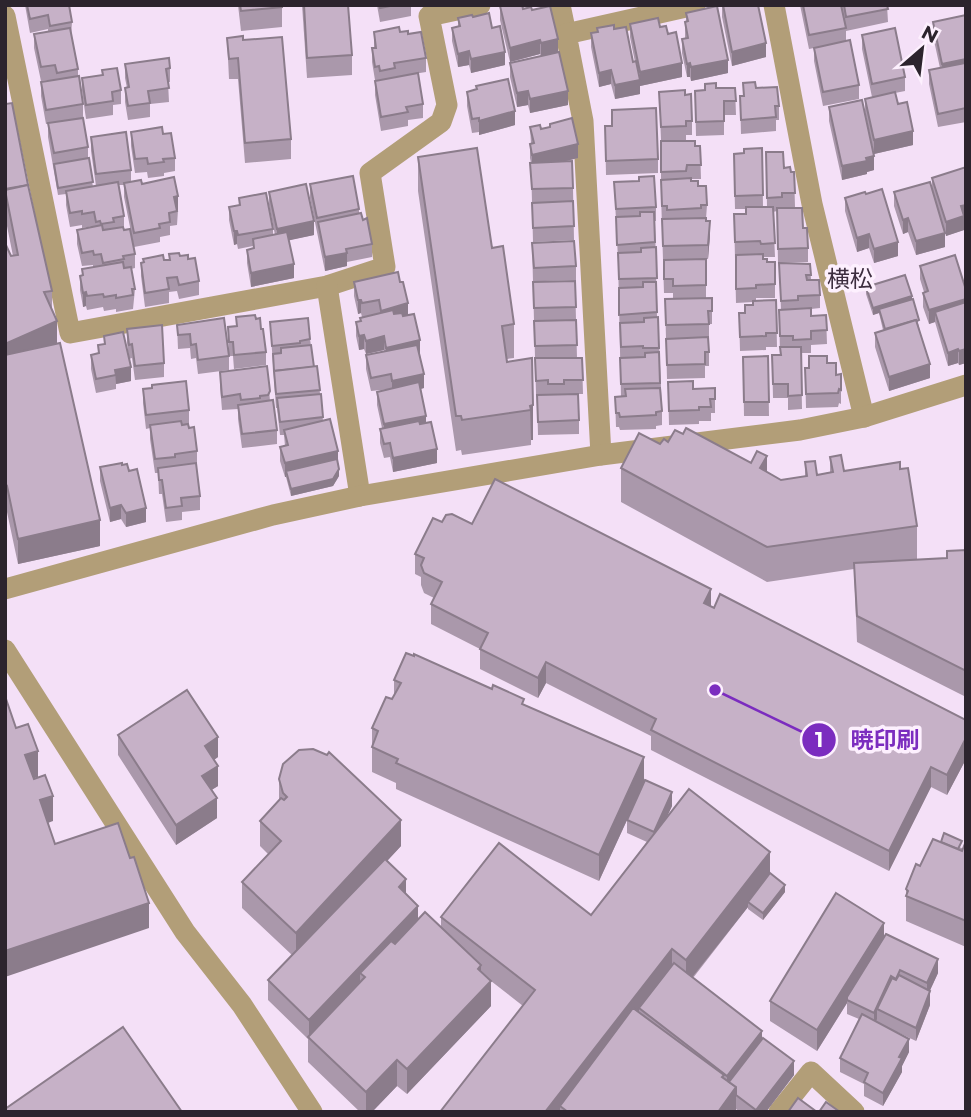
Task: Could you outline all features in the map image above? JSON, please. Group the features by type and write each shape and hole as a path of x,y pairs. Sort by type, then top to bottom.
{"street":[{"path":"5,16 71,332 327,286 385,267 370,173 441,122 447,105 429,16 480,5"},
{"path":"560,5 583,121 601,455"},
{"path":"566,34 695,5"},
{"path":"774,5 812,205 864,417"},
{"path":"327,286 360,496"},
{"path":"5,589 273,515 360,496 601,455 800,430 864,417 966,385"},
{"path":"5,650 185,932 242,1005 312,1112"},
{"path":"779,1112 811,1072 853,1112"}],"building":[{"path":"27,5 69,5 72,22 50,26 48,15 30,19"},
{"path":"240,5 282,5 282,7 241,11"},
{"path":"304,5 348,5 352,55 307,58"},
{"path":"522,5 523,9 531,7 532,10 550,6 558,39 541,43 540,40 510,48 500,6"},
{"path":"723,5 758,5 766,43 732,52"},
{"path":"803,5 841,5 846,28 809,35"},
{"path":"844,5 887,5 888,9 846,17"},
{"path":"717,6 728,60 691,67 690,63 687,64 682,39 688,38 686,13"},
{"path":"489,13 492,28 500,26 505,52 471,59 469,51 458,54 452,28 460,26 458,18"},
{"path":"966,15 966,59 942,64 933,22"},
{"path":"658,18 660,27 666,26 668,34 676,32 682,63 640,72 630,24"},
{"path":"614,25 614,29 626,27 633,62 636,61 640,80 615,85 611,70 599,73 591,33 598,32 597,28"},
{"path":"399,27 400,32 408,31 408,34 421,32 426,58 394,63 395,68 380,71 379,66 375,67 372,48 376,48 374,32"},
{"path":"70,28 78,69 57,73 55,65 41,67 34,34"},
{"path":"895,28 905,77 872,84 862,35"},
{"path":"243,36 243,40 282,37 291,139 245,143 238,58 229,59 227,38"},
{"path":"850,40 859,85 823,92 814,48"},
{"path":"559,52 568,91 530,99 528,91 517,93 510,63"},
{"path":"169,58 170,68 166,69 169,88 148,91 150,103 128,106 125,88 129,87 125,64"},
{"path":"965,63 966,108 938,114 929,70"},
{"path":"117,68 121,90 112,92 113,101 86,105 82,78 103,75 102,70"},
{"path":"418,73 423,104 406,107 408,112 381,117 375,81"},
{"path":"79,76 83,104 46,110 41,82"},
{"path":"508,79 515,111 479,121 479,118 472,119 467,92 477,89 476,86"},
{"path":"755,82 756,88 777,87 779,106 775,106 776,117 741,120 740,96 744,96 743,83"},
{"path":"716,83 716,88 735,88 736,101 724,101 724,121 696,122 695,91 705,90 705,84"},
{"path":"685,90 685,95 691,94 692,121 686,121 686,126 661,127 659,92"},
{"path":"895,92 898,104 907,102 913,131 874,140 865,99"},
{"path":"862,100 874,156 866,158 867,161 842,166 829,107"},
{"path":"12,103 28,185 5,189 5,104"},
{"path":"656,108 658,159 606,161 605,126 612,126 612,110"},
{"path":"83,118 88,147 54,153 48,123"},
{"path":"572,118 578,144 532,155 530,144 534,143 530,127 540,125 541,129"},
{"path":"162,127 163,134 171,133 175,158 148,164 147,158 135,159 131,132"},
{"path":"126,132 131,170 96,174 91,137"},
{"path":"661,141 695,141 695,146 700,146 701,165 687,165 686,171 661,172"},
{"path":"477,148 492,248 503,246 514,324 502,326 507,362 532,358 533,405 530,406 531,410 462,420 461,416 456,416 418,157"},
{"path":"762,148 763,195 735,196 734,154 744,153 744,149"},
{"path":"766,152 783,152 784,168 790,167 791,172 794,172 795,193 782,193 782,197 767,198"},
{"path":"89,158 93,182 58,188 54,164"},
{"path":"572,161 573,188 532,189 530,163"},
{"path":"966,167 966,205 961,206 964,216 946,222 932,178"},
{"path":"353,176 359,209 317,218 310,184"},
{"path":"654,176 656,207 616,209 614,182 639,181 639,177"},
{"path":"174,177 178,196 174,197 177,211 169,213 170,222 159,224 160,228 134,233 124,183 141,180 142,184"},
{"path":"691,178 691,181 698,181 698,186 706,186 707,205 701,205 701,208 667,210 667,206 662,206 661,180"},
{"path":"118,182 124,216 113,218 114,222 101,224 100,221 96,222 94,212 70,213 66,191"},
{"path":"930,182 945,233 916,241 908,218 903,220 894,192"},
{"path":"306,184 314,221 277,229 269,192"},
{"path":"28,185 52,291 44,292 57,321 5,344 5,243 11,256 18,255 5,190"},
{"path":"882,189 898,242 874,249 869,234 857,238 845,198"},
{"path":"266,193 273,229 238,235 237,231 234,231 229,207 240,205 239,198"},
{"path":"573,201 574,226 533,228 532,203"},
{"path":"746,207 773,207 775,243 735,242 734,214 746,214"},
{"path":"777,208 802,208 808,248 778,249"},
{"path":"640,212 654,212 655,242 617,245 616,217 640,216"},
{"path":"361,213 363,220 367,218 372,244 346,249 347,253 325,257 318,222"},
{"path":"706,218 706,221 710,221 708,245 663,246 662,219"},
{"path":"102,225 103,230 123,227 124,230 130,229 135,254 103,263 101,254 94,255 93,251 82,253 77,230"},
{"path":"287,232 294,264 251,273 247,250 254,248 253,239"},
{"path":"574,241 576,266 534,268 532,243"},
{"path":"656,247 657,278 619,279 618,253 641,252 641,248"},
{"path":"179,253 180,256 188,255 188,259 195,258 199,281 179,285 177,277 167,278 169,289 145,293 141,263 144,262 143,259 163,255 164,260 170,260 169,254"},
{"path":"763,254 763,259 767,259 767,262 775,262 775,284 736,289 736,255"},
{"path":"955,255 966,290 966,299 929,310 923,293 928,291 920,266"},
{"path":"706,259 706,285 673,286 673,279 664,279 664,260"},
{"path":"123,262 124,268 131,267 135,289 132,289 133,295 116,298 116,295 87,296 86,292 83,293 80,276 83,275 82,269"},
{"path":"779,263 810,264 811,275 806,275 807,280 819,280 820,295 798,296 798,300 781,301"},
{"path":"398,272 408,303 381,311 379,300 362,303 358,300 354,282"},
{"path":"905,275 912,296 873,308 866,287"},
{"path":"575,281 576,307 534,308 533,282"},
{"path":"643,282 656,282 657,312 619,315 619,288 643,287"},
{"path":"712,298 712,311 708,311 709,324 666,325 665,299"},
{"path":"913,299 919,320 885,329 879,309"},
{"path":"776,300 777,333 740,337 739,313 745,313 745,305 753,305 753,301"},
{"path":"966,302 966,349 948,353 935,312"},
{"path":"811,308 811,316 826,315 827,330 811,331 811,339 793,340 793,336 780,336 779,310"},
{"path":"393,310 394,314 402,313 403,316 414,314 420,340 386,348 384,336 366,341 364,335 359,336 356,322 361,321 360,318"},
{"path":"255,315 256,319 260,318 266,352 234,355 233,342 229,342 228,327 237,326 236,317"},
{"path":"658,317 659,348 621,347 620,323 644,322 644,318"},
{"path":"224,318 229,356 198,360 196,344 191,345 190,334 178,335 177,325"},
{"path":"308,318 310,339 300,343 272,346 270,322"},
{"path":"576,320 577,345 535,346 534,321"},
{"path":"916,320 930,364 889,377 875,333"},
{"path":"162,325 164,363 135,366 127,329"},
{"path":"123,332 131,367 115,370 116,375 96,379 91,355 99,353 98,345 105,344 104,336"},
{"path":"708,337 709,352 705,352 705,364 667,365 666,339"},
{"path":"60,343 100,520 18,539 7,486 5,487 5,355"},
{"path":"311,345 314,367 274,371 273,354 281,353 281,348"},
{"path":"417,345 424,374 392,381 391,374 371,378 366,355"},
{"path":"780,347 801,347 802,395 788,396 788,384 773,384 772,355 781,355"},
{"path":"659,352 660,383 621,384 620,358 645,357 645,353"},
{"path":"768,356 769,402 744,402 743,357"},
{"path":"809,356 827,356 827,363 836,363 836,375 841,374 841,390 839,389 838,393 806,394 805,368 809,368"},
{"path":"535,358 582,358 583,380 564,380 564,384 548,384 548,380 536,381"},
{"path":"267,366 270,391 268,395 241,400 240,394 222,397 220,372"},
{"path":"317,366 320,390 276,394 274,371"},
{"path":"186,381 189,410 146,415 143,389 152,388 152,385"},
{"path":"693,381 693,389 715,388 715,399 710,399 711,407 669,411 668,382"},
{"path":"419,382 426,416 384,424 377,392"},
{"path":"660,388 662,411 656,412 656,415 620,417 619,413 616,413 615,397 626,396 625,389"},
{"path":"321,394 323,417 280,422 277,398"},
{"path":"578,394 579,420 538,422 537,395"},
{"path":"273,400 277,430 242,434 238,405"},
{"path":"330,419 338,451 285,463 280,447 288,445 284,430"},
{"path":"181,421 182,425 194,427 197,451 155,459 150,425"},
{"path":"419,421 420,424 431,422 437,449 393,458 390,443 384,444 380,429"},
{"path":"686,428 751,463 757,451 767,456 760,468 781,480 807,476 805,462 815,461 817,475 833,472 830,457 841,455 844,471 900,462 900,469 908,468 917,526 767,547 621,468 639,433 660,444 664,439 668,442 675,430 683,434"},
{"path":"337,459 339,469 333,479 291,489 286,471"},
{"path":"196,463 200,496 181,498 182,506 166,508 158,468"},
{"path":"127,464 129,471 137,469 146,508 126,513 121,505 110,508 100,467"},
{"path":"495,479 711,589 704,603 714,608 720,594 966,720 966,738 947,775 931,767 889,851 651,730 656,719 546,662 538,678 480,649 488,633 431,604 442,582 424,573 421,565 424,558 415,554 433,518 442,522 446,515 452,514 472,524"},
{"path":"966,550 966,671 857,616 854,563 947,558 947,551"},
{"path":"406,653 414,654 492,689 493,685 524,699 522,704 644,757 599,855 396,763 398,759 372,747 378,731 372,728 386,697 392,699 401,683 394,680"},
{"path":"187,690 218,737 205,746 218,766 202,776 217,798 176,825 118,735"},
{"path":"5,696 16,728 28,724 38,751 25,755 34,779 45,775 53,796 40,800 55,844 118,823 130,858 134,857 149,903 5,951"},
{"path":"313,749 327,755 329,752 401,820 296,933 242,882 281,841 260,821 281,798 284,800 287,797 279,779 283,764 299,750"},
{"path":"645,780 672,792 654,832 627,820"},
{"path":"689,789 770,852 686,960 672,949 545,1112 440,1112 535,990 441,917 499,843 591,915"},
{"path":"944,833 962,841 958,849 941,842"},
{"path":"933,839 962,851 966,841 966,921 906,896 916,864 920,866"},
{"path":"385,859 406,879 399,887 418,906 309,1020 268,980"},
{"path":"770,873 785,885 763,913 748,902"},
{"path":"836,893 884,923 817,1030 770,1001"},
{"path":"425,912 481,965 478,969 491,981 407,1069 397,1060 366,1092 308,1037 365,977 360,973 391,941 395,944"},
{"path":"886,934 938,959 927,983 900,970 896,979 891,976 874,1013 847,1000 847,997"},
{"path":"674,963 762,1031 727,1076 639,1008"},
{"path":"899,975 930,991 916,1028 877,1009 892,978 896,980"},
{"path":"633,1008 724,1075 722,1077 736,1087 718,1112 568,1112 560,1106"},
{"path":"862,1014 909,1039 883,1093 864,1082 868,1073 840,1058"},
{"path":"123,1027 182,1112 5,1112 5,1109"},
{"path":"763,1038 794,1061 756,1110 736,1095 736,1087 729,1082"},
{"path":"798,1098 817,1112 788,1112"},
{"path":"826,1102 840,1112 819,1112"}],"place":[{"name":"暁印刷","path":"715,690"}],"district":[{"name":"横松","path":"850,279"}]}
